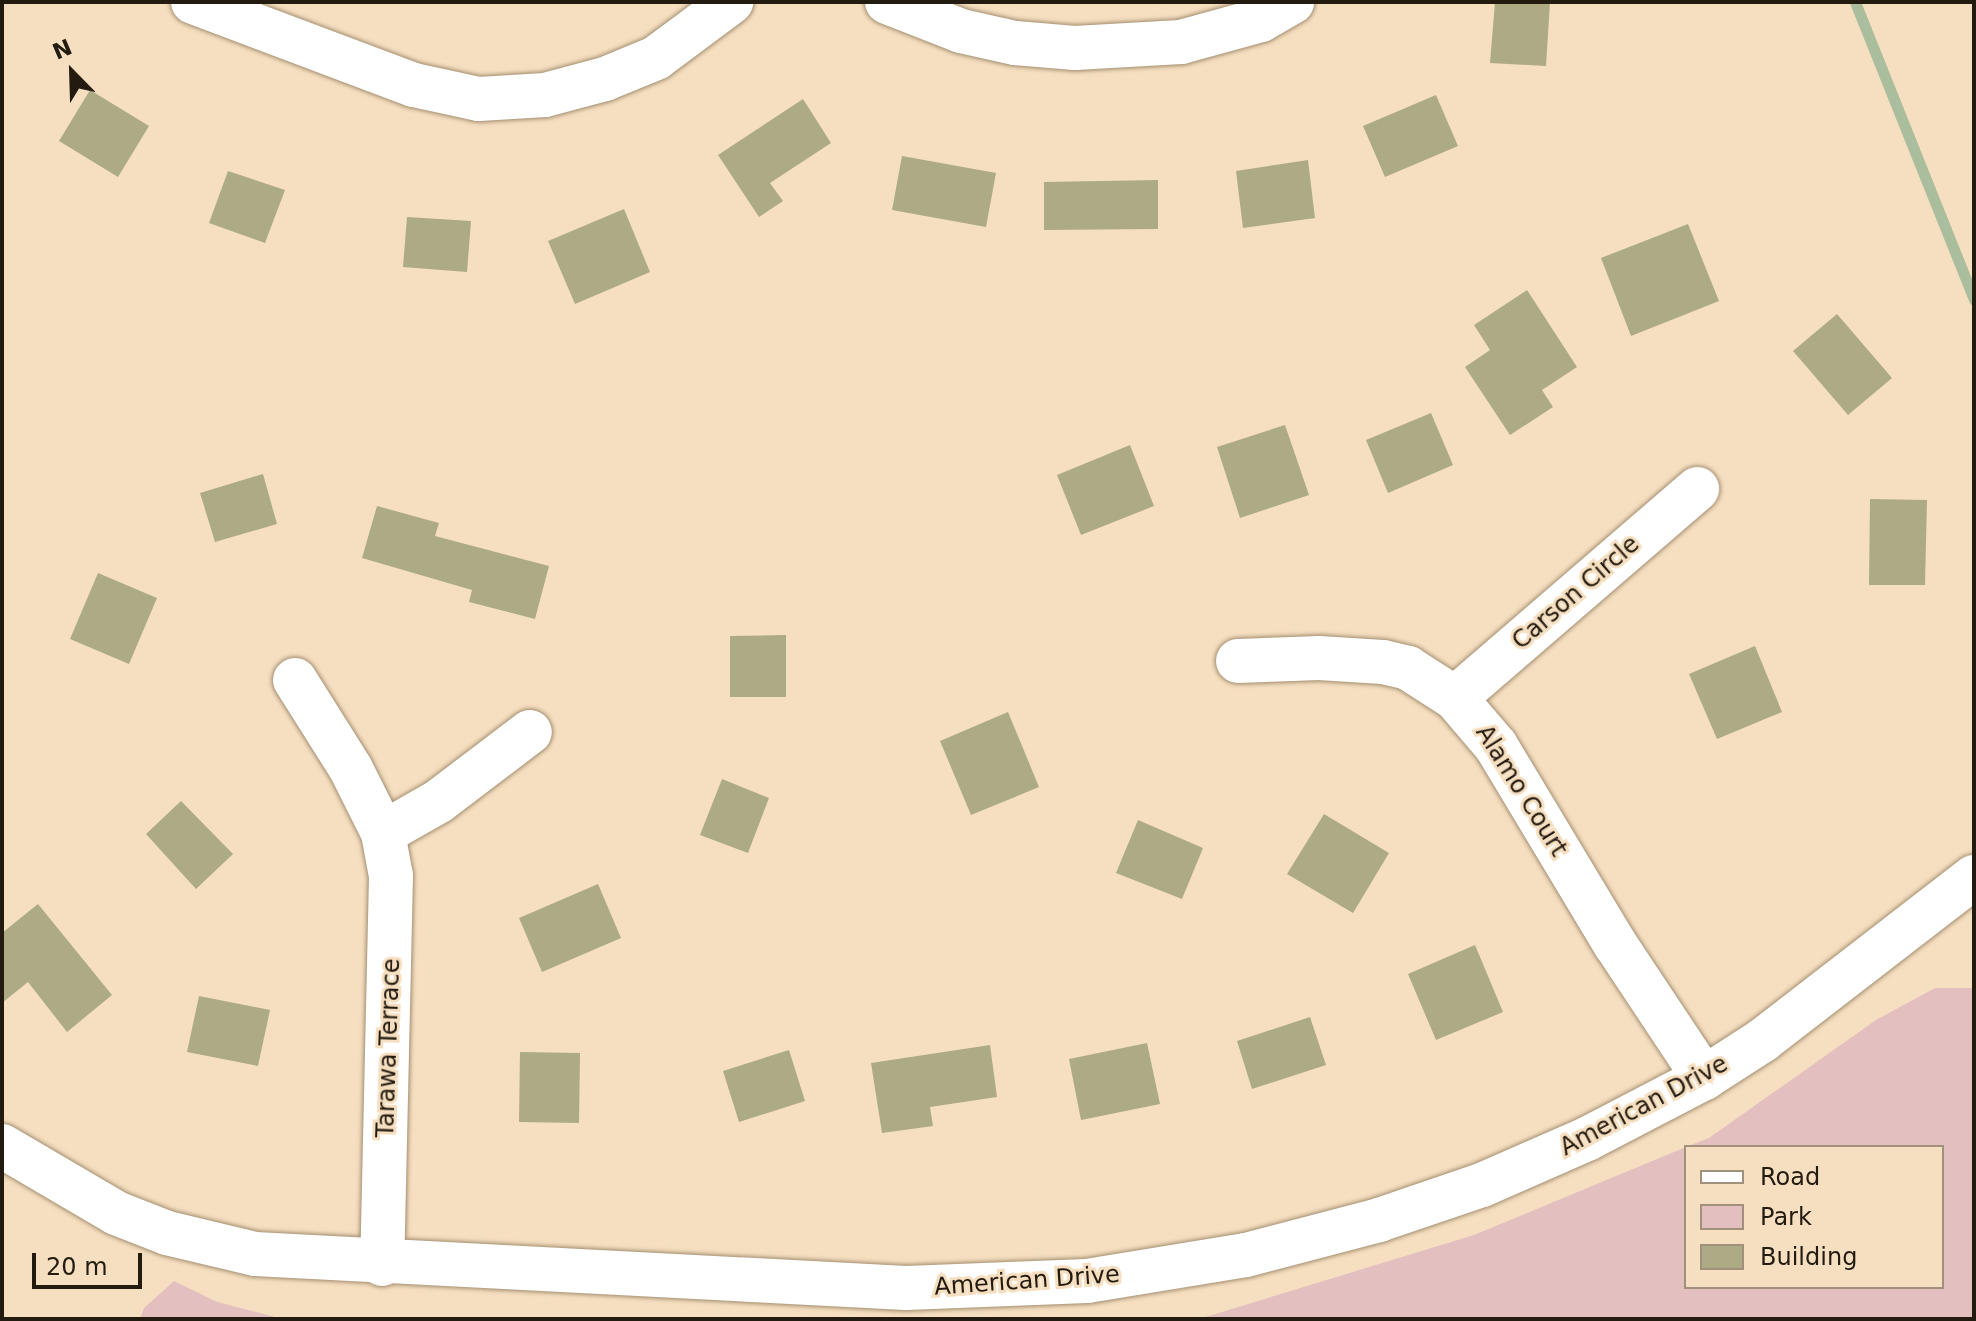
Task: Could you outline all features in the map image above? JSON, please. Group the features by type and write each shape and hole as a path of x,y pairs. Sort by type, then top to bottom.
{"street":[{"path":"193,2 414,85 479,99 545,95 605,79 656,58 731,2"},
{"path":"887,2 961,31 1075,48 1181,42 1261,20 1292,2"},
{"name":"Carson Circle","path":"1455,698 1697,489"},
{"name":"Alamo Court","path":"1238,661 1319,658 1383,662 1420,674 1455,698 1496,746 1615,944 1704,1078"},
{"name":"Tarawa Terrace","path":"295,680 351,769 383,833 391,876 392,957 382,1264"},
{"path":"383,833 439,801 530,732"},
{"name":"American Drive","path":"2,1146 85,1199 167,1233 255,1254 382,1264 906,1288 1087,1281 1246,1255 1379,1220 1508,1174 1704,1078 1817,1002 1974,877"}],"green space":[{"path":"1935,988 1974,988 1974,1319 1199,1319 1474,1235 1684,1148 1684,1289 1944,1289 1944,1145 1691,1145 1709,1138 1876,1020"},
{"path":"174,1281 217,1302 283,1319 140,1319 144,1308"}],"building":[{"path":"1495,2 1550,2 1546,66 1490,63"},
{"path":"90,90 149,126 118,177 59,141"},
{"path":"1436,95 1458,146 1385,177 1363,126"},
{"path":"803,99 831,143 770,183 783,201 759,217 718,155"},
{"path":"902,156 996,173 986,227 892,210"},
{"path":"1308,160 1315,218 1243,228 1236,171"},
{"path":"228,171 285,190 265,243 209,223"},
{"path":"1158,180 1158,229 1044,230 1044,182"},
{"path":"624,209 650,272 575,304 548,241"},
{"path":"407,217 471,221 467,272 403,267"},
{"path":"1688,224 1719,301 1631,336 1601,258"},
{"path":"1527,290 1577,367 1542,390 1553,407 1510,435 1465,367 1490,350 1474,325"},
{"path":"1837,314 1892,378 1848,415 1793,351"},
{"path":"1431,413 1453,465 1388,493 1366,440"},
{"path":"1285,425 1309,495 1240,518 1217,447"},
{"path":"1130,445 1154,506 1081,535 1057,475"},
{"path":"263,474 277,524 215,542 200,493"},
{"path":"1870,499 1927,500 1925,585 1869,585"},
{"path":"377,506 439,523 435,536 549,566 535,619 469,602 472,590 362,558"},
{"path":"98,573 157,598 129,664 70,639"},
{"path":"786,635 786,697 730,697 730,636"},
{"path":"1755,646 1782,712 1717,739 1689,674"},
{"path":"1008,712 1039,787 971,815 940,741"},
{"path":"722,779 769,798 748,853 700,835"},
{"path":"181,801 233,854 196,889 146,834"},
{"path":"1324,814 1389,853 1353,913 1287,874"},
{"path":"1138,820 1203,848 1182,899 1116,873"},
{"path":"598,884 621,938 542,972 519,918"},
{"path":"38,904 112,995 67,1032 28,982 2,1003 2,933"},
{"path":"1475,945 1503,1012 1436,1040 1408,974"},
{"path":"199,996 270,1010 258,1066 187,1052"},
{"path":"1310,1017 1326,1065 1252,1089 1237,1041"},
{"path":"1147,1043 1160,1104 1081,1120 1069,1059"},
{"path":"990,1045 997,1097 930,1107 933,1126 882,1133 871,1063"},
{"path":"789,1050 805,1101 739,1122 723,1071"},
{"path":"520,1052 580,1053 579,1123 519,1122"}],"waterway":[{"path":"1855,2 1974,300"}]}
